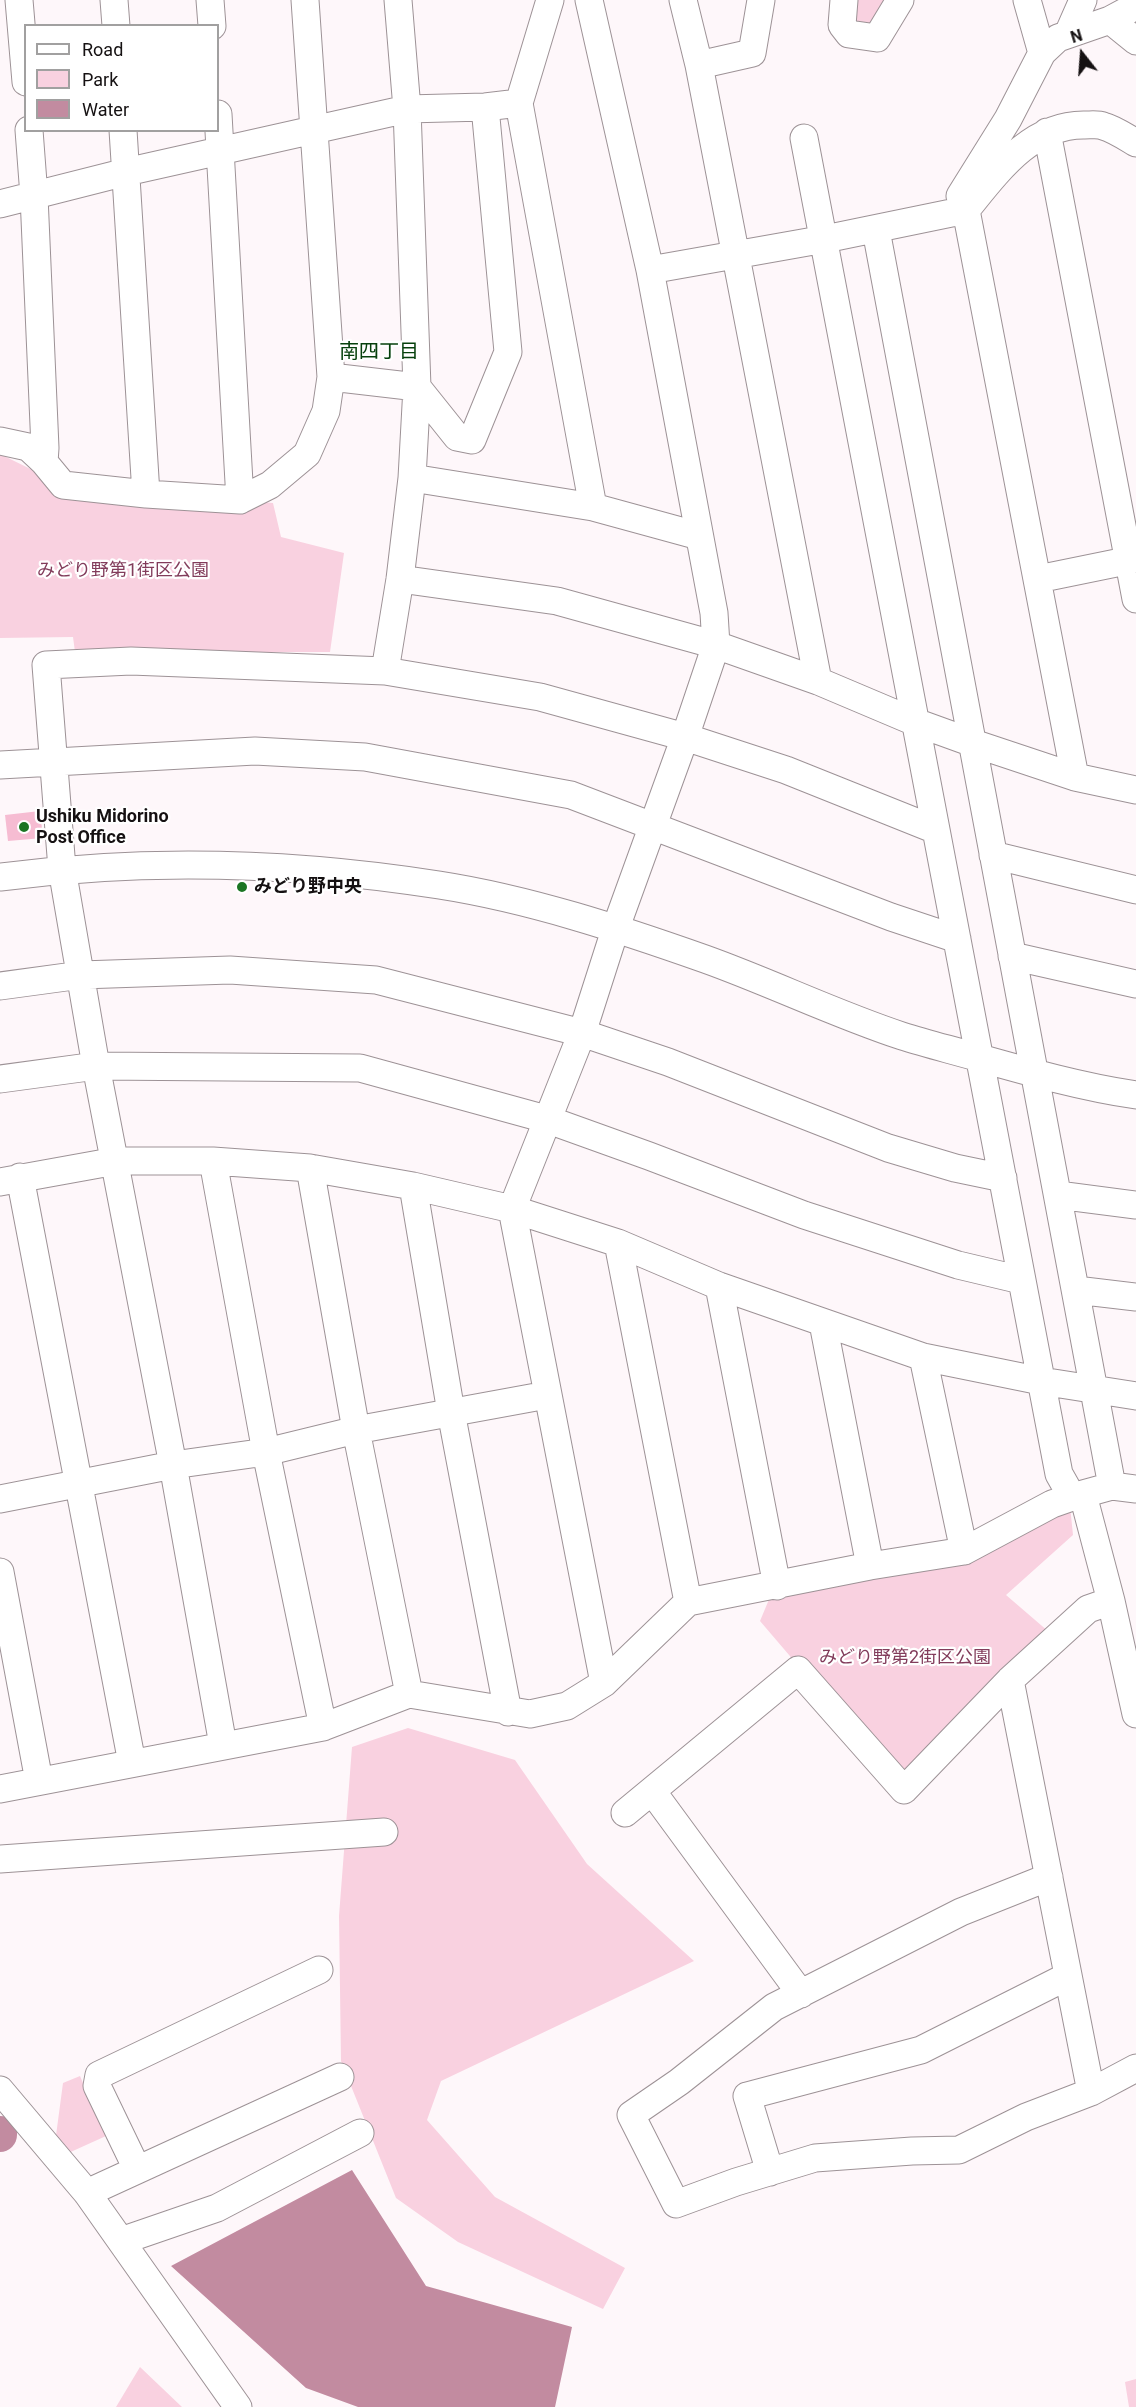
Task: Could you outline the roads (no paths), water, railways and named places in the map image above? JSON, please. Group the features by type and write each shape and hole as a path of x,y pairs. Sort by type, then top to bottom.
{"street":[{"path":"19,0 24,59"},
{"path":"114,0 116,24"},
{"path":"210,0 212,24"},
{"path":"0,441 28,447 63,484 146,494 240,500 270,485 307,454 327,411 331,377 305,0"},
{"path":"385,671 400,579 412,478 417,387 407,109 398,0"},
{"path":"550,0 519,104 593,507"},
{"path":"589,0 650,270 714,613 716,645 615,930 582,1033 512,1209 604,1683"},
{"path":"683,0 699,65 737,256 818,681"},
{"path":"699,65 752,53 761,0"},
{"path":"844,0 842,25 849,34 877,38 900,0"},
{"path":"1027,0 1042,53"},
{"path":"1068,34 1083,0"},
{"path":"1075,777 1038,579 958,211 1042,53 1058,38 1110,20 1136,6"},
{"path":"1110,20 1136,41"},
{"path":"0,204 126,172 220,153 407,109 519,104"},
{"path":"331,377 417,387 457,436 472,440 508,352 485,107"},
{"path":"650,270 876,230 958,211 1029,141 1047,132 1074,124 1102,125 1136,143"},
{"path":"29,132 34,196 44,462"},
{"path":"123,132 146,494"},
{"path":"219,132 240,500"},
{"path":"1047,132 1132,560 1136,599"},
{"path":"804,138 1059,1474 1077,1496 1110,1601 1134,1700"},
{"path":"0,1789 323,1727 409,1694 530,1714 567,1706 604,1683 688,1602 870,1566 964,1551 1052,1504 1077,1496 1124,1487 1095,1390 876,230"},
{"path":"412,478 593,507 699,536"},
{"path":"1038,579 1132,560"},
{"path":"400,579 557,601 716,645 818,681 915,722 973,743 1075,777 1136,790"},
{"path":"223,1745 173,1465 96,1066 62,868 46,665 131,661 385,671 540,697 685,737 786,770 936,830"},
{"path":"0,765 255,751 365,756 571,795 891,917 957,939"},
{"path":"993,855 1136,890"},
{"path":"0,877 62,868 160,863 282,867 441,885 528,904 706,959 902,1036 1035,1075 1136,1095"},
{"path":"1012,956 1136,984"},
{"path":"0,986 81,975 230,970 376,980 582,1033 669,1062 888,1148 955,1168 1003,1178"},
{"path":"0,1079 96,1066 360,1068 546,1119 804,1215 958,1265 1021,1280"},
{"path":"132,1763 79,1482 10,1179 116,1161 213,1161 310,1167 413,1186 512,1209 618,1243 719,1286 923,1357 1041,1381 1136,1396"},
{"path":"213,1161 266,1452 323,1727"},
{"path":"310,1167 356,1430 409,1694"},
{"path":"413,1186 451,1412 508,1712"},
{"path":"1058,1195 1136,1205"},
{"path":"618,1243 688,1602"},
{"path":"719,1286 777,1586"},
{"path":"1076,1290 1136,1298"},
{"path":"823,1323 870,1566"},
{"path":"923,1357 964,1551"},
{"path":"0,1499 173,1465 266,1452 356,1430 547,1395"},
{"path":"0,1572 39,1781"},
{"path":"625,1813 798,1670 904,1790 1010,1680 1088,1609 1110,1601"},
{"path":"1010,1680 1091,2092"},
{"path":"652,1791 801,1994"},
{"path":"0,1859 384,1832"},
{"path":"1049,1877 961,1912 774,2007 679,2082 632,2115 676,2204 815,2158 959,2150 1026,2117 1091,2092 1136,2068"},
{"path":"137,2169 97,2086 99,2075 319,1970"},
{"path":"770,2172 747,2096 921,2050 1068,1976"},
{"path":"87,2193 340,2077"},
{"path":"0,2090 87,2193 238,2407"},
{"path":"121,2241 217,2208 360,2133"}],"water":[{"path":"352,2170 426,2286 572,2327 555,2407 358,2407 306,2388 171,2266"}],"place":[{"name":"Ushiku Midorino Post Office","path":"24,827"},
{"name":"みどり野中央","path":"242,887"}],"district":[{"name":"南四丁目","path":"379,353"}],"park label":[{"name":"みどり野第1街区公園","path":"123,571"},
{"name":"みどり野第2街区公園","path":"905,1658"}]}
